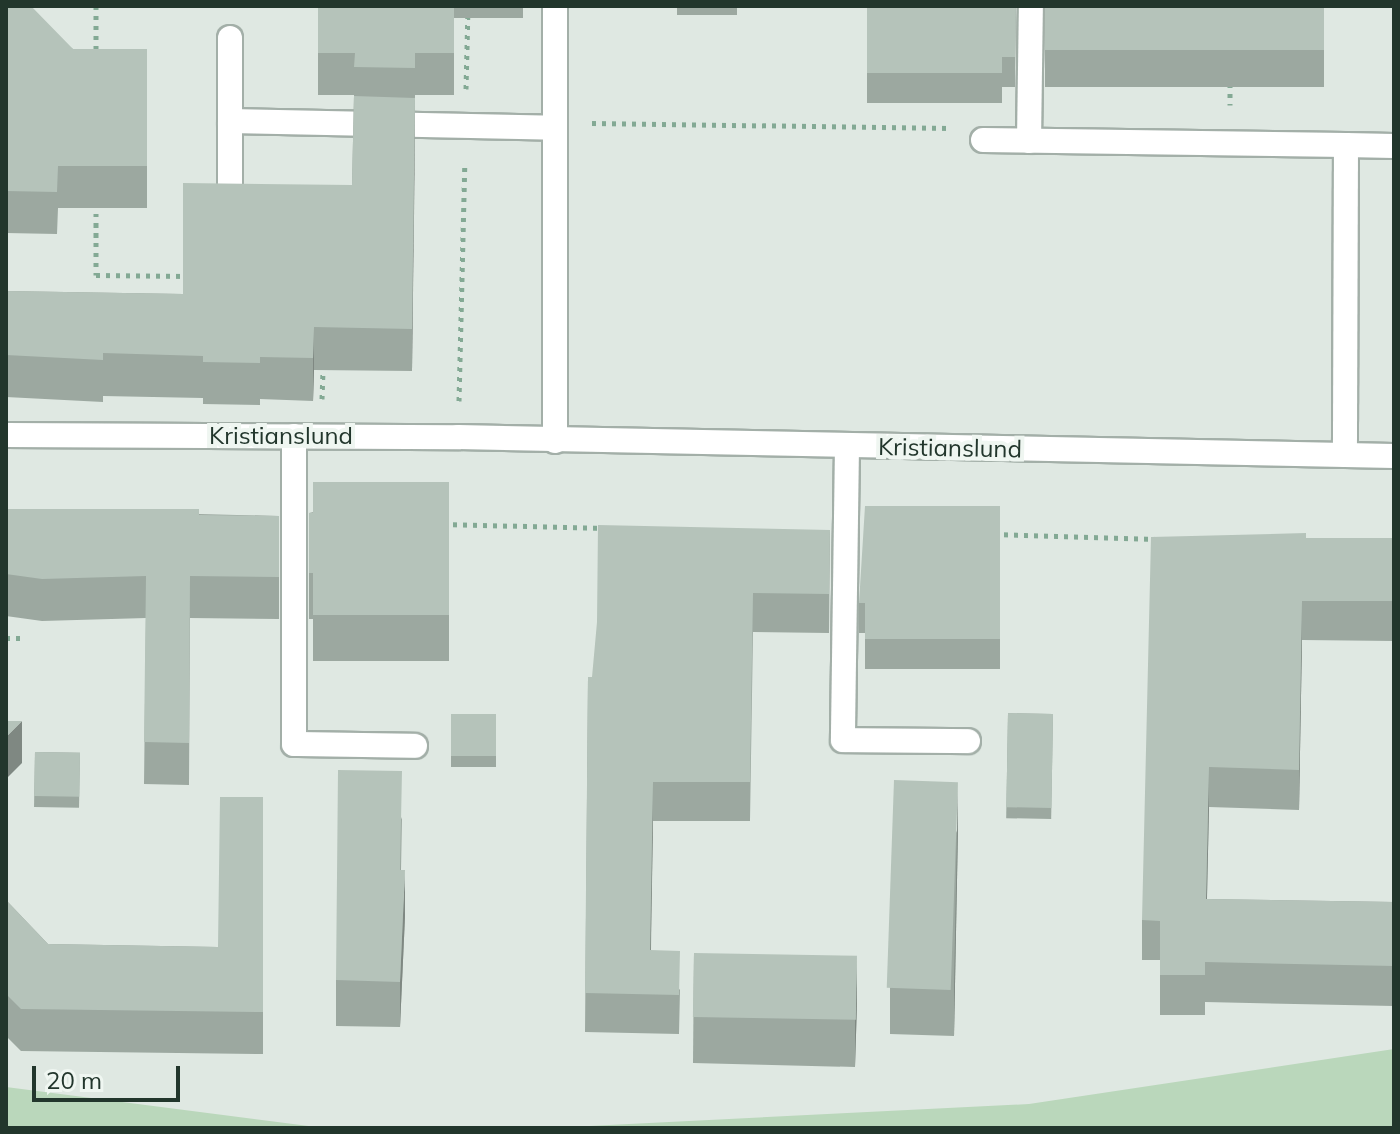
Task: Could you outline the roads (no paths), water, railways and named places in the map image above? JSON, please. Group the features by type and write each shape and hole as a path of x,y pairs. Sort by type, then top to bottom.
{"street":[{"path":"555,6 555,441"},
{"path":"1029,141 1031,6"},
{"path":"230,38 230,194"},
{"path":"230,121 555,128"},
{"path":"983,140 1394,146"},
{"path":"1345,455 1346,145"},
{"name":"Kristianslund","path":"6,435 458,437 1394,456"},
{"path":"294,436 294,744 415,746"},
{"path":"847,446 843,740 968,741"}]}
